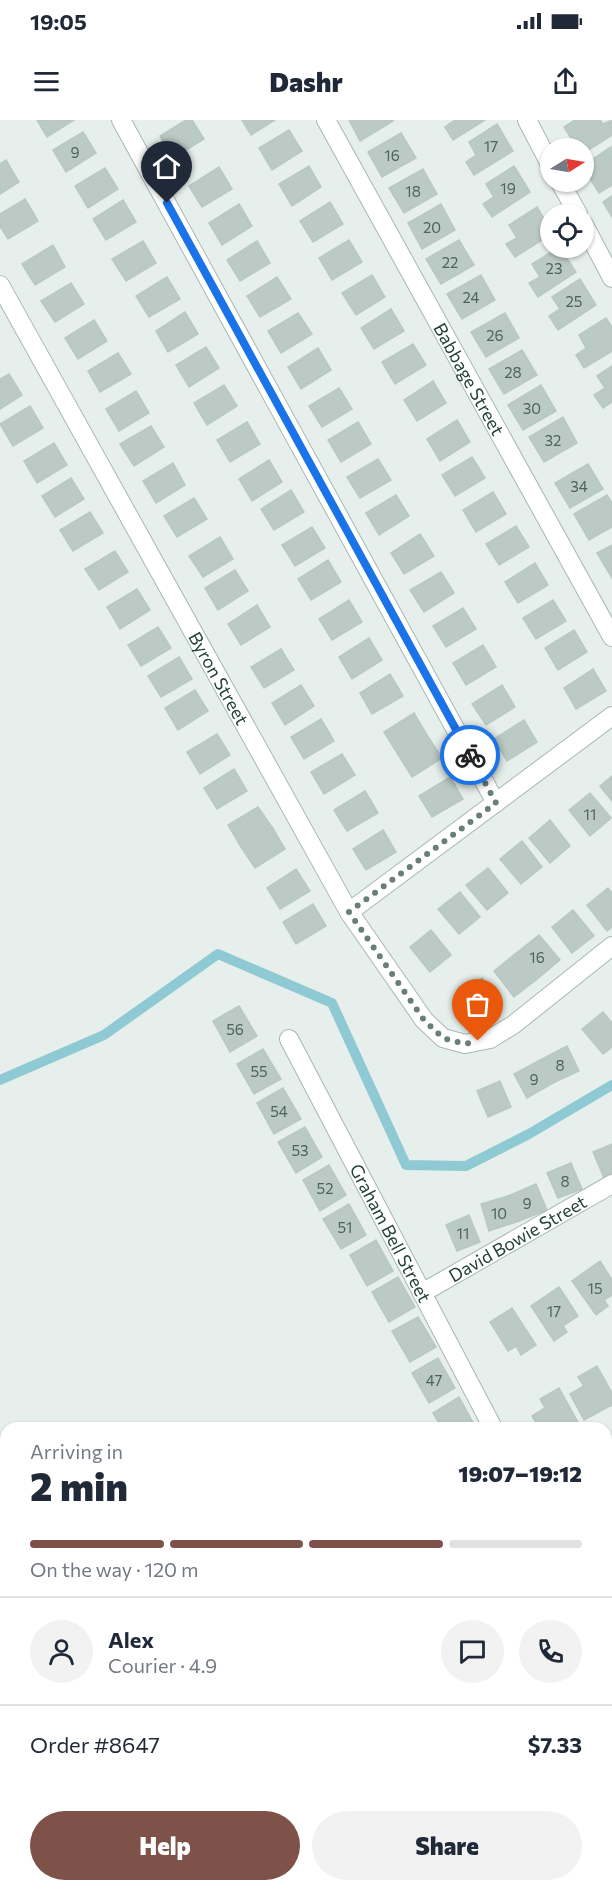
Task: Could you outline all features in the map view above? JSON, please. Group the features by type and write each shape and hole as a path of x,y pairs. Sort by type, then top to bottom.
{"street":[{"path":"121,120 496,803"},
{"name":"Babbage Street","path":"326,120 612,637"},
{"path":"527,120 540,145"},
{"path":"594,244 612,278"},
{"name":"Byron Street","path":"0,285 349,912 424,1020 443,1038 465,1044 490,1039 513,1024 612,946"},
{"path":"349,912 612,716"},
{"name":"Graham Bell Street","path":"289,1039 491,1422"},
{"name":"David Bowie Street","path":"422,1293 612,1184"}],"building":[{"path":"37,120 74,120 47,137"},
{"path":"186,120 192,120 204,139 173,158 160,136"},
{"path":"242,120 275,120 251,135"},
{"path":"349,120 393,120 393,121 360,141"},
{"path":"455,120 485,120 453,140 445,127"},
{"path":"575,120 600,120 603,124 612,120 612,135 594,147 594,138 571,138 564,127"},
{"path":"497,124 513,151 474,175 466,162 476,155 469,142"},
{"path":"289,130 302,151 272,170 259,148"},
{"path":"83,132 96,153 66,172 53,150"},
{"path":"401,133 416,158 382,177 368,152"},
{"path":"611,147 612,185 599,193 594,185 594,158"},
{"path":"6,160 19,182 0,194 0,164"},
{"path":"309,166 321,187 292,206 279,184"},
{"path":"514,166 530,192 492,217 483,204 494,197 486,184"},
{"path":"219,167 232,189 202,207 189,186"},
{"path":"105,168 118,189 88,208 75,186"},
{"path":"423,169 437,194 404,213 389,188"},
{"path":"612,196 612,217 603,202"},
{"path":"25,199 38,221 8,239 0,226 0,214"},
{"path":"123,200 136,222 106,240 93,219"},
{"path":"330,202 343,224 313,242 300,221"},
{"path":"239,204 252,226 222,245 209,223"},
{"path":"441,204 455,230 422,249 408,223"},
{"path":"537,207 540,212 540,241 515,257 506,244 517,238 509,225"},
{"path":"349,240 362,262 332,280 319,258"},
{"path":"459,240 474,265 441,284 426,259"},
{"path":"143,241 156,263 126,281 112,259"},
{"path":"257,241 270,263 240,281 227,260"},
{"path":"53,245 65,267 35,285 22,264"},
{"path":"542,258 567,258 576,272 538,297 529,283 540,277 532,264"},
{"path":"372,275 385,297 356,315 342,293"},
{"path":"481,275 495,300 462,319 447,294"},
{"path":"167,277 180,299 149,317 136,296"},
{"path":"277,277 291,299 260,317 247,296"},
{"path":"580,279 596,305 558,330 549,316 560,309 552,297"},
{"path":"71,283 84,304 55,322 41,301"},
{"path":"391,309 404,331 374,349 361,328"},
{"path":"185,312 198,334 168,352 156,331"},
{"path":"298,313 312,334 281,353 268,331"},
{"path":"505,313 519,338 486,357 471,332"},
{"path":"606,318 612,327 612,351 584,368 576,355 586,348 579,335"},
{"path":"94,320 107,341 78,359 65,338"},
{"path":"413,344 426,365 395,384 382,362"},
{"path":"206,347 219,368 189,387 176,365"},
{"path":"318,348 331,370 301,389 288,367"},
{"path":"522,350 537,375 504,394 489,369"},
{"path":"118,353 131,374 100,392 88,371"},
{"path":"612,366 612,402 603,408 594,395 605,388 597,376"},
{"path":"9,374 22,395 0,409 0,379"},
{"path":"433,381 446,403 417,421 404,400"},
{"path":"224,385 237,406 207,425 194,403"},
{"path":"541,385 556,411 523,430 508,405"},
{"path":"339,388 352,409 322,427 309,406"},
{"path":"136,391 149,413 119,431 106,409"},
{"path":"30,406 43,428 13,446 0,424"},
{"path":"563,417 577,443 544,462 529,437"},
{"path":"457,420 470,442 440,461 427,439"},
{"path":"247,422 260,444 230,462 217,440"},
{"path":"358,422 371,444 341,462 328,440"},
{"path":"151,426 164,447 134,466 120,444"},
{"path":"54,443 67,465 37,483 24,461"},
{"path":"472,457 485,478 455,496 442,475"},
{"path":"378,459 391,480 360,498 347,477"},
{"path":"269,460 282,482 252,501 239,479"},
{"path":"173,463 185,485 156,503 143,481"},
{"path":"588,464 603,489 570,508 555,483"},
{"path":"71,478 84,499 55,517 42,496"},
{"path":"291,490 304,512 274,530 261,509"},
{"path":"493,492 506,514 476,532 463,510"},
{"path":"396,495 409,516 379,535 366,513"},
{"path":"607,495 612,503 612,527 589,540 574,514"},
{"path":"194,498 207,519 177,537 164,516"},
{"path":"90,512 103,533 73,551 60,530"},
{"path":"516,526 529,547 499,565 486,544"},
{"path":"312,527 325,548 295,566 282,545"},
{"path":"420,534 434,556 404,574 391,553"},
{"path":"220,537 233,559 203,577 189,556"},
{"path":"612,545 612,578 597,553"},
{"path":"115,551 128,572 99,590 85,569"},
{"path":"328,560 341,582 311,600 298,579"},
{"path":"535,563 548,585 518,603 505,582"},
{"path":"235,570 248,591 218,610 205,588"},
{"path":"441,572 454,593 424,612 410,590"},
{"path":"137,589 150,610 120,629 107,607"},
{"path":"349,600 362,622 332,640 319,619"},
{"path":"553,600 566,621 536,639 523,618"},
{"path":"257,605 270,627 241,645 228,624"},
{"path":"463,608 476,629 446,647 433,626"},
{"path":"158,627 171,648 141,666 128,645"},
{"path":"574,630 587,652 558,670 545,648"},
{"path":"369,638 382,660 352,679 339,657"},
{"path":"483,645 496,667 466,685 453,663"},
{"path":"281,649 294,670 264,688 251,667"},
{"path":"179,657 192,679 161,697 148,676"},
{"path":"593,669 606,691 576,709 564,688"},
{"path":"390,674 403,696 372,714 360,693"},
{"path":"301,685 314,706 285,725 272,703"},
{"path":"502,685 515,707 486,725 472,704"},
{"path":"195,690 208,711 178,730 165,708"},
{"path":"414,713 427,735 397,753 384,732"},
{"path":"321,719 334,741 304,759 291,737"},
{"path":"524,720 537,742 507,761 494,739"},
{"path":"217,734 230,755 200,774 187,752"},
{"path":"427,735 442,758 412,777 397,753"},
{"path":"342,754 355,775 324,794 311,772"},
{"path":"234,769 247,791 217,809 204,788"},
{"path":"612,776 612,801 600,786"},
{"path":"450,777 463,799 432,817 419,796"},
{"path":"365,791 378,813 347,831 334,810"},
{"path":"590,793 611,818 590,836 569,810"},
{"path":"258,807 272,827 241,847 228,825"},
{"path":"550,820 570,846 550,863 529,838"},
{"path":"272,827 285,849 255,868 241,847"},
{"path":"383,830 396,852 366,870 353,849"},
{"path":"522,841 542,867 521,884 500,859"},
{"path":"488,868 508,893 487,910 466,885"},
{"path":"296,869 310,891 280,909 267,888"},
{"path":"608,888 612,893 612,927 607,931 587,905"},
{"path":"460,892 480,917 459,934 438,909"},
{"path":"313,904 326,926 296,944 283,922"},
{"path":"573,910 594,936 572,953 552,927"},
{"path":"431,930 451,955 430,972 410,947"},
{"path":"539,935 560,960 536,980 515,954"},
{"path":"515,954 536,980 514,997 494,971"},
{"path":"482,978 502,1004 481,1021 460,996"},
{"path":"239,1006 257,1036 230,1052 213,1021"},
{"path":"603,1012 612,1023 612,1047 603,1054 582,1029"},
{"path":"567,1046 579,1071 553,1083 540,1060"},
{"path":"263,1049 281,1079 254,1094 237,1064"},
{"path":"540,1060 553,1083 527,1098 514,1074"},
{"path":"500,1081 511,1107 488,1117 477,1091"},
{"path":"283,1088 301,1119 274,1134 257,1103"},
{"path":"305,1127 322,1157 296,1173 278,1142"},
{"path":"612,1144 612,1175 604,1178 593,1152"},
{"path":"571,1163 582,1189 558,1198 547,1173"},
{"path":"329,1165 346,1195 320,1211 303,1180"},
{"path":"536,1184 547,1210 519,1221 508,1196"},
{"path":"508,1196 519,1221 489,1231 481,1204"},
{"path":"349,1204 366,1235 341,1249 323,1219"},
{"path":"469,1215 480,1242 457,1251 446,1225"},
{"path":"376,1240 393,1271 367,1286 350,1255"},
{"path":"600,1261 612,1280 612,1295 604,1300 608,1306 596,1315 572,1281"},
{"path":"398,1277 415,1307 389,1322 372,1292"},
{"path":"559,1287 578,1316 563,1326 567,1332 554,1341 531,1306"},
{"path":"512,1308 536,1345 521,1355 516,1346 508,1351 490,1322"},
{"path":"418,1317 436,1347 410,1362 392,1331"},
{"path":"438,1358 455,1388 429,1403 412,1373"},
{"path":"597,1366 612,1393 612,1405 584,1420 570,1394 584,1386 578,1377"},
{"path":"559,1388 578,1422 536,1422 532,1416 545,1408 540,1399"},
{"path":"459,1397 473,1422 438,1422 433,1413"}],"waterway":[{"path":"0,1080 104,1035 218,954 332,1003 406,1165 466,1166 529,1134 612,1085"}],"way so far":[{"path":"470,755 496,803 349,912 424,1020 443,1038 465,1044 478,1041"}],"route":[{"path":"167,203 470,755"}]}
